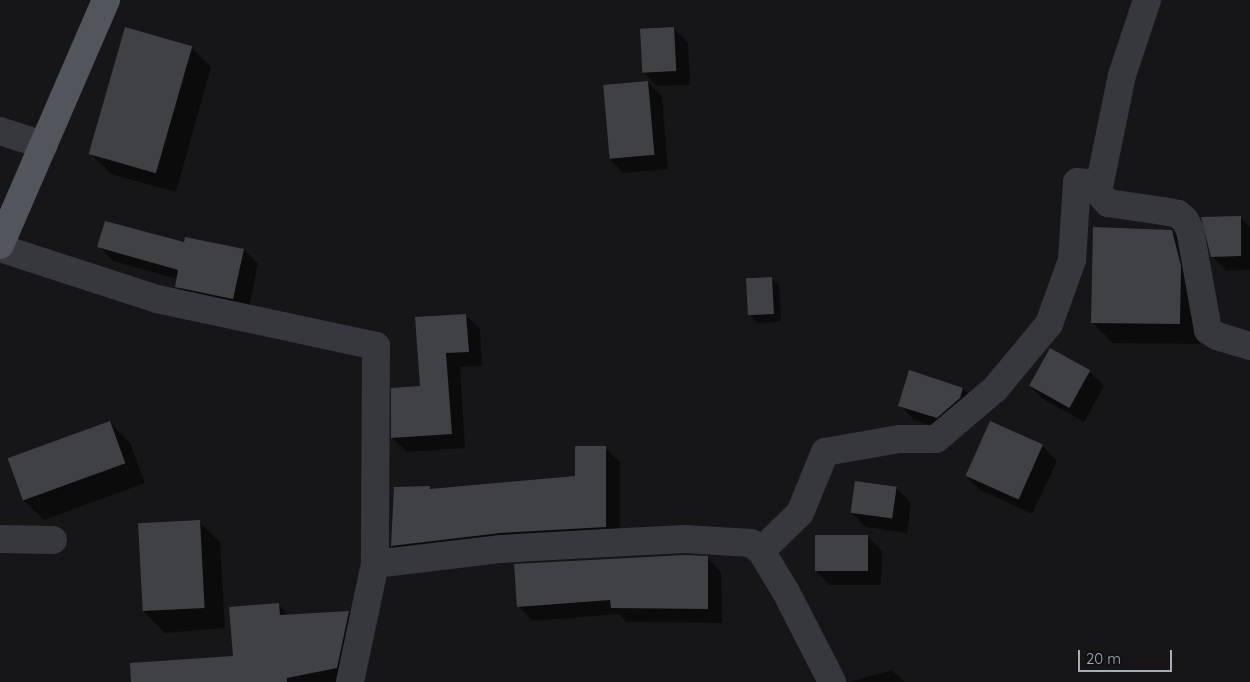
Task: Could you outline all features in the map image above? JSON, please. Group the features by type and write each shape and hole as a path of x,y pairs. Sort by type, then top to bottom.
{"main road":[{"path":"0,246 106,0"}],"street":[{"path":"1147,0 1122,75 1098,192 1108,203 1178,214 1185,220 1190,230 1208,330 1216,336 1250,346"},
{"path":"0,131 44,145"},
{"path":"762,551 800,513 826,452 898,439 936,439 995,389 1049,324 1072,260 1077,182 1099,184"},
{"path":"0,246 157,299 376,346 375,564 350,682"},
{"path":"0,539 53,540"},
{"path":"375,564 501,549 685,539 733,540 751,543 762,551 820,652 832,682"}],"building":[{"path":"125,27 192,46 156,173 89,154"},
{"path":"674,27 676,71 642,73 640,29"},
{"path":"648,81 654,155 610,159 603,85"},
{"path":"1241,216 1241,256 1211,257 1201,217"},
{"path":"105,221 184,242 185,237 244,249 233,299 175,287 178,270 97,247"},
{"path":"1093,227 1172,230 1181,266 1180,324 1091,323"},
{"path":"772,277 774,314 748,315 746,278"},
{"path":"466,314 469,352 446,353 452,434 391,438 391,388 420,386 415,317"},
{"path":"1050,348 1090,370 1069,408 1029,386"},
{"path":"909,370 963,388 960,398 937,418 898,406"},
{"path":"110,421 125,463 23,501 8,458"},
{"path":"990,421 1043,445 1019,499 966,476"},
{"path":"575,446 606,446 606,527 500,533 391,546 394,487 430,486 430,489 575,476"},
{"path":"855,481 897,487 892,519 851,513"},
{"path":"200,520 205,608 143,611 138,523"},
{"path":"815,535 868,535 868,571 815,571"},
{"path":"685,555 708,556 708,609 611,608 610,600 517,607 514,564"},
{"path":"279,603 280,615 349,611 337,668 287,678 287,682 131,682 130,663 233,656 229,607"}]}
